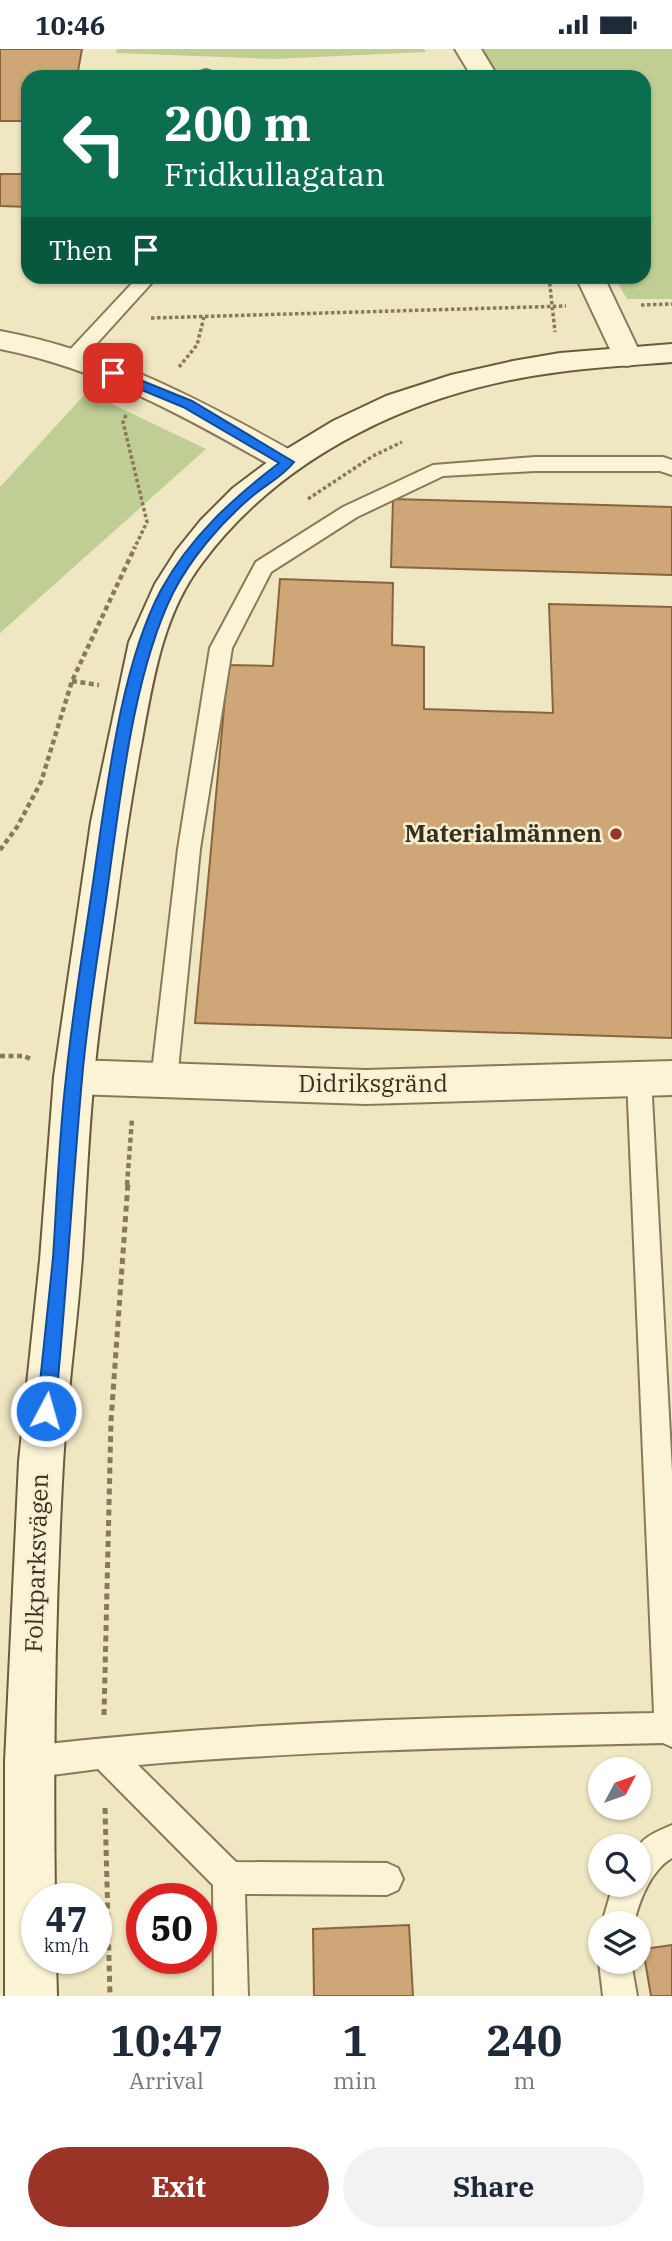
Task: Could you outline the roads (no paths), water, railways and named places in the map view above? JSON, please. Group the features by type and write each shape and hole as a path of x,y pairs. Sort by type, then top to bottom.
{"main road":[{"path":"468,49 481,70"},
{"path":"593,284 627,357"},
{"path":"0,340 23,343 73,358 152,388 187,404 288,462"},
{"name":"Folkparksvägen","path":"31,1996 29,1762 41,1461 61,1260 74,1077 109,822 134,689 146,642 167,592 187,559 212,528 244,496 288,462 344,428 397,403 461,381 559,362 672,353"},
{"name":"Didriksgränd","path":"74,1077 366,1087 655,1078"}],"lane":[{"path":"73,358 141,284"},
{"path":"164,1080 189,849 221,648 262,567 350,512 440,470 535,464 663,464 672,468"},
{"path":"29,1762 103,1752 366,1734 671,1730 655,1078"},
{"path":"103,1752 229,1878 231,1996"},
{"path":"651,1854 672,1841"},
{"path":"229,1878 387,1879"},
{"path":"617,1974 620,1996"}],"place":[{"name":"Materialmännen","path":"616,834"}]}
